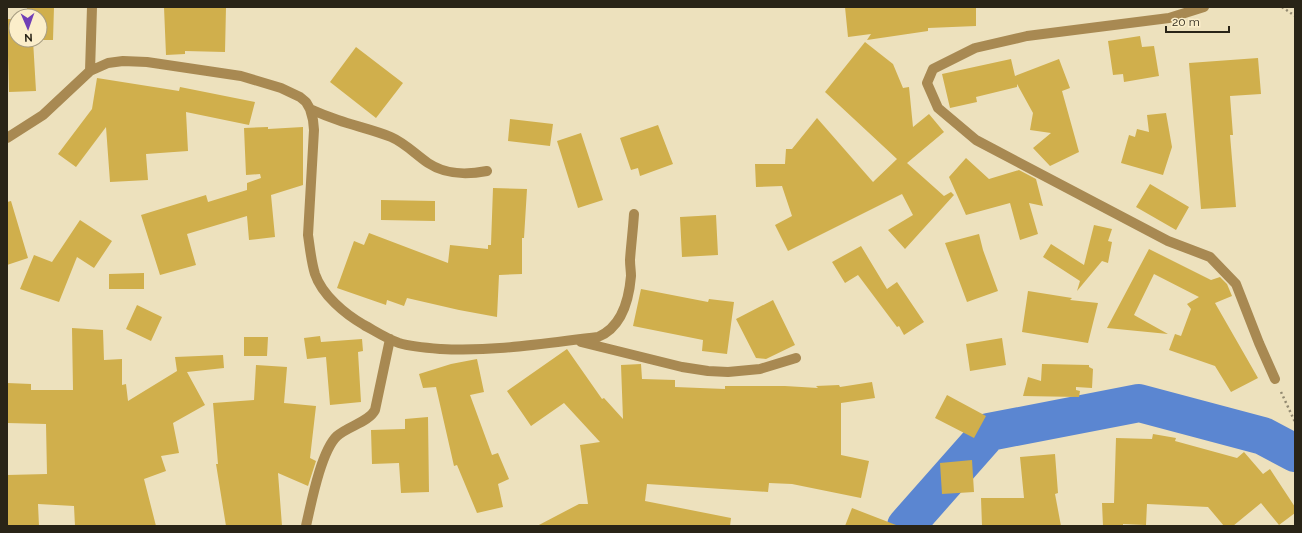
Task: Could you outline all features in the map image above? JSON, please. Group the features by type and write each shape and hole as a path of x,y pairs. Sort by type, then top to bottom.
{"street":[{"path":"90,71 92,7"},
{"path":"1204,7 1168,18 1027,36 975,48 934,69 927,83 938,108 976,140 1168,241 1210,257 1236,284 1259,343 1275,378"},
{"path":"7,138 43,115 90,71 108,63 147,62 241,76 281,88 300,97 306,102 310,109 314,130 308,235 315,275 336,306 357,321 390,339 413,346 464,350 502,349 598,337 606,334 614,326 623,312 628,299 631,275 630,261 634,214"},
{"path":"310,109 337,120 391,137 409,148 428,163 454,173 464,174 487,171"},
{"path":"306,526 324,458 329,447 342,431 368,418 375,410 390,339"},
{"path":"574,340 682,367 728,372 760,369 796,358"}],"path":[{"path":"1282,7 1295,16"},
{"path":"1275,378 1295,422"}],"building":[{"path":"54,7 53,40 48,40 48,8 27,8"},
{"path":"164,7 226,7 225,52 185,51 185,54 166,55"},
{"path":"845,7 976,7 976,26 928,28 928,31 867,40 871,34 848,37"},
{"path":"7,19 8,48 33,48 36,91 9,92"},
{"path":"1140,36 1142,47 1154,46 1159,76 1124,82 1123,74 1113,75 1108,41"},
{"path":"865,42 893,64 903,88 909,87 913,127 929,114 944,132 907,163 944,196 951,192 954,195 905,249 888,230 913,215 902,194 788,251 775,225 792,216 782,186 756,187 755,164 785,164 786,149 792,149 817,118 873,182 897,159 825,92"},
{"path":"356,47 403,83 376,118 330,82"},
{"path":"1258,58 1261,94 1230,96 1233,135 1230,135 1236,207 1201,209 1189,63"},
{"path":"1011,59 1015,76 1059,59 1070,88 1062,91 1079,152 1050,166 1033,148 1051,133 1030,130 1033,113 1017,84 1017,87 976,97 977,102 950,108 942,74"},
{"path":"97,78 179,91 180,87 255,102 249,125 186,112 188,151 146,154 148,180 110,182 106,127 76,167 58,154 92,109"},
{"path":"1166,113 1172,147 1163,175 1121,163 1129,135 1135,137 1137,129 1149,132 1147,115"},
{"path":"510,119 553,124 550,146 508,141"},
{"path":"658,125 673,164 640,176 638,168 631,170 620,138"},
{"path":"268,127 268,129 303,127 303,185 271,195 275,237 249,240 247,216 187,234 196,265 160,275 141,215 206,195 208,202 247,190 247,183 261,178 260,174 246,175 244,128"},
{"path":"581,133 603,200 578,208 557,141"},
{"path":"966,158 989,179 1019,170 1036,179 1043,206 1029,203 1038,234 1020,240 1010,203 966,215 949,177"},
{"path":"1150,184 1189,207 1176,230 1136,207"},
{"path":"493,188 527,189 524,238 522,238 522,274 499,275 497,317 407,298 404,306 387,300 386,305 337,288 354,241 364,245 369,233 448,263 450,245 488,249 488,245 491,245"},
{"path":"381,200 435,201 435,221 381,220"},
{"path":"11,201 28,258 7,265 7,202"},
{"path":"716,215 718,255 682,257 680,217"},
{"path":"80,220 112,241 94,268 77,257 59,302 20,289 34,255 52,262"},
{"path":"1094,225 1112,229 1108,241 1112,242 1108,263 1102,261 1077,291 1080,281 1043,257 1051,244 1084,265"},
{"path":"979,234 983,250 998,291 967,302 945,243"},
{"path":"861,246 887,289 897,282 924,322 904,335 899,326 897,327 858,275 845,283 832,262"},
{"path":"1149,249 1211,280 1220,277 1227,284 1232,296 1215,303 1258,378 1231,392 1215,366 1169,350 1175,334 1181,336 1191,309 1187,304 1199,297 1154,274 1134,315 1168,334 1107,328"},
{"path":"144,273 144,289 109,289 109,274"},
{"path":"641,289 708,302 709,299 734,302 727,354 702,351 703,340 633,326"},
{"path":"1028,291 1072,298 1070,300 1098,303 1088,343 1022,332"},
{"path":"773,300 795,345 766,359 756,358 736,319"},
{"path":"137,305 162,317 151,341 126,329"},
{"path":"72,328 103,330 104,360 122,359 122,385 126,384 128,401 177,371 175,357 223,355 224,368 187,372 205,405 173,423 179,453 161,456 166,471 144,479 156,526 75,526 74,506 38,504 39,526 8,526 7,475 47,474 46,424 7,423 7,383 31,384 31,390 73,390"},
{"path":"320,336 321,342 362,339 363,351 358,352 361,402 330,405 326,357 307,359 304,338"},
{"path":"244,337 268,337 267,356 244,356"},
{"path":"1002,338 1006,365 970,371 966,344"},
{"path":"567,349 602,399 604,398 623,419 621,365 641,364 642,379 675,380 675,387 725,389 725,386 785,386 818,388 816,386 839,385 840,387 872,382 875,398 841,403 841,455 869,461 861,498 792,484 769,483 768,492 647,484 645,501 731,518 730,526 537,526 579,504 588,504 580,445 600,442 564,403 531,426 507,391"},
{"path":"477,359 484,392 470,395 492,455 498,453 509,479 498,484 503,507 477,513 457,465 454,466 436,387 423,388 419,374 451,364"},
{"path":"1042,364 1089,365 1089,367 1093,369 1092,388 1076,387 1076,390 1080,391 1079,397 1023,396 1028,377 1041,381"},
{"path":"256,365 287,367 284,403 316,406 310,458 316,461 308,486 278,473 282,526 226,526 216,464 218,464 213,403 254,400"},
{"path":"947,395 986,416 974,438 935,418"},
{"path":"428,417 429,492 401,493 399,463 372,464 371,430 405,429 405,419"},
{"path":"1153,434 1176,438 1175,441 1237,458 1244,452 1263,474 1270,469 1295,507 1295,513 1279,525 1261,503 1233,526 1224,526 1208,507 1147,504 1146,525 1123,524 1123,526 1103,526 1102,503 1114,503 1116,438 1152,439"},
{"path":"1055,454 1058,493 1055,494 1061,526 982,526 981,498 1024,498 1020,457"},
{"path":"972,460 974,492 942,494 940,463"},
{"path":"852,508 896,525 896,526 845,526"}],"waterway":[{"path":"906,526 989,432 1139,403 1263,436 1295,453"}]}
